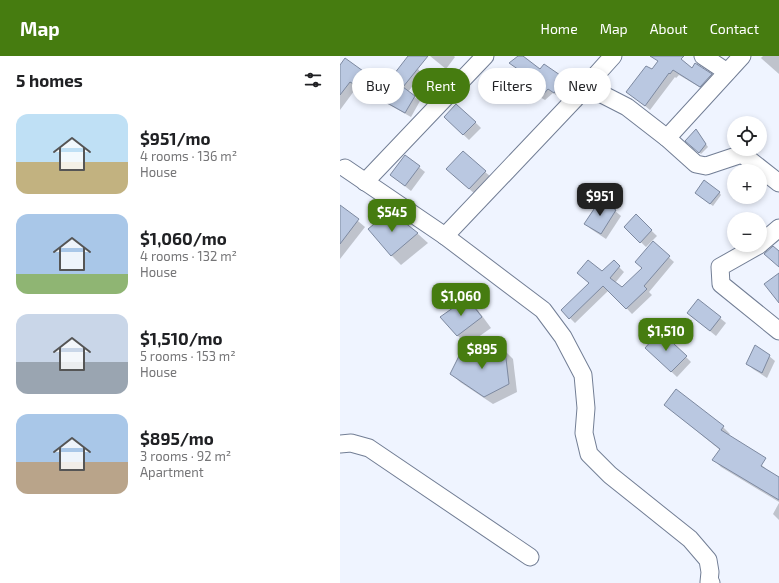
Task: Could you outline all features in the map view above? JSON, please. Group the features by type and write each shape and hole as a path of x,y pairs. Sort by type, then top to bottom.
{"street":[{"path":"365,182 485,56"},
{"path":"602,68 613,56"},
{"path":"704,56 727,72"},
{"path":"667,138 742,56"},
{"path":"611,99 627,107 667,138 696,164 706,166 742,154 779,183"},
{"path":"445,236 570,104"},
{"path":"342,169 365,182 445,236 543,310 563,337 583,375 586,408 584,433 589,454 610,475 690,540 708,560 710,572 708,582 711,583"},
{"path":"767,238 779,228"},
{"path":"745,252 720,267 720,284 779,331"},
{"path":"340,444 352,443 369,448 530,557"}],"building":[{"path":"408,56 428,56 418,68 412,68 412,76 404,86 404,68 399,68"},
{"path":"518,56 523,56 539,68 516,68 509,63"},
{"path":"650,56 684,56 681,59 692,68 695,63 712,74 700,87 673,70 670,74 669,73 645,106 626,92 646,66 652,69 658,61"},
{"path":"345,58 359,68 352,68 352,83 350,82 340,95 340,65"},
{"path":"544,64 554,71 554,93 548,89 546,91 546,68 541,68"},
{"path":"404,88 412,94 412,101 405,113 389,104 404,104"},
{"path":"456,104 476,122 463,135 444,117"},
{"path":"696,129 706,144 699,153 685,141"},
{"path":"463,151 486,171 469,189 446,169"},
{"path":"405,155 420,166 405,186 390,175"},
{"path":"704,180 720,192 710,204 695,193"},
{"path":"600,200 616,210 601,234 584,224"},
{"path":"340,205 359,219 340,244"},
{"path":"390,211 418,233 391,256 368,229"},
{"path":"636,214 652,230 640,243 624,227"},
{"path":"653,241 670,256 644,286 647,289 626,309 603,286 569,319 561,310 589,283 577,273 588,260 602,271 614,260 620,266 610,278 622,287 642,268 635,262"},
{"path":"773,246 779,251 779,267 764,254"},
{"path":"779,273 779,303 764,284"},
{"path":"467,298 482,317 457,336 440,317"},
{"path":"698,299 721,317 710,331 687,313"},
{"path":"660,331 687,356 671,372 645,348"},
{"path":"755,345 770,355 762,373 746,364"},
{"path":"463,348 505,350 509,384 484,397 450,374"},
{"path":"676,389 724,426 721,430 766,458 761,466 779,477 779,500 712,460 720,449 664,405"}]}
